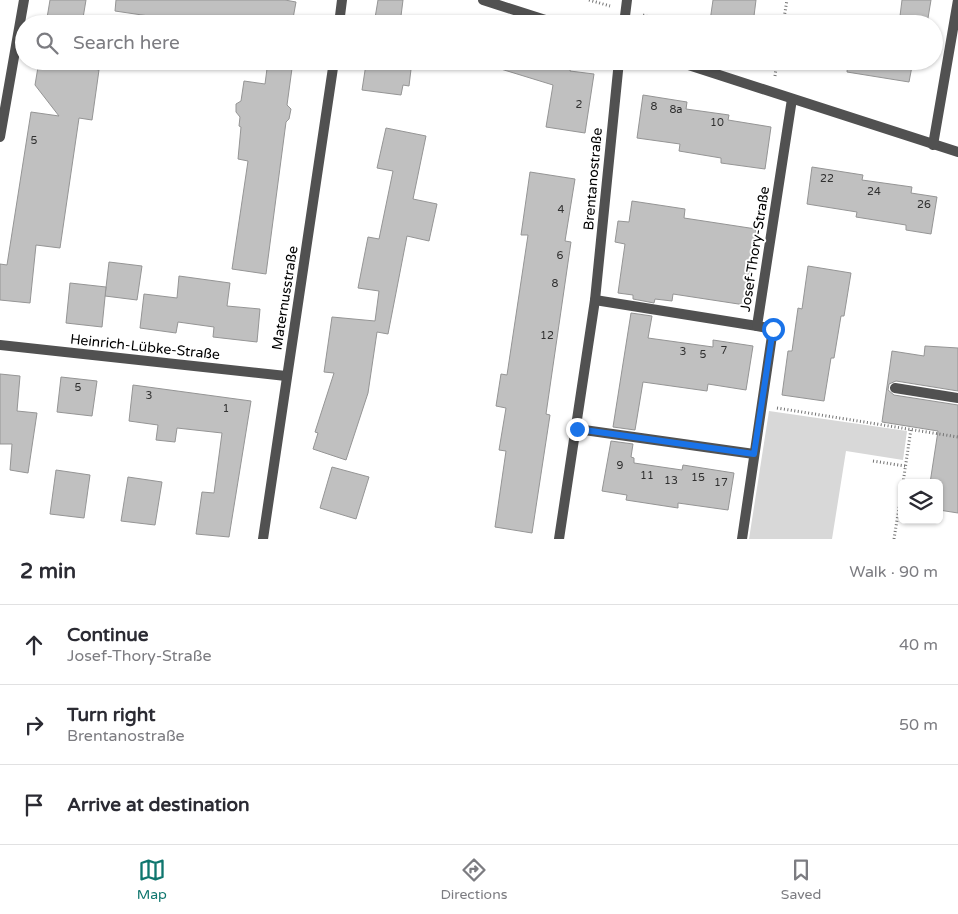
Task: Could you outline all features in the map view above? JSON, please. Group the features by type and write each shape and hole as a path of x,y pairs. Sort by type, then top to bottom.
{"street":[{"path":"21,15 24,0"},
{"path":"340,15 342,0"},
{"path":"483,0 530,15"},
{"path":"934,144 958,0"},
{"path":"0,137 15,51"},
{"name":"Maternusstraße","path":"263,539 286,376 314,208 333,70"},
{"name":"Brentanostraße","path":"559,539 595,300 618,70"},
{"path":"703,70 958,152"},
{"name":"Josef-Thory-Straße","path":"742,539 773,329 757,326 792,99"},
{"path":"595,300 757,326"},
{"name":"Heinrich-Lübke-Straße","path":"0,345 286,376"},
{"path":"895,388 958,398"},
{"path":"577,429 754,454"}],"path":[{"path":"784,15 786,0"},
{"path":"626,4 651,15"},
{"path":"762,406 958,437"},
{"path":"903,479 910,430"},
{"path":"872,461 905,466"},
{"path":"894,539 898,514"}],"shaded area":[{"path":"769,411 907,431 903,460 846,451 832,539 749,539"}],"building":[{"path":"50,0 86,0 84,15 48,15"},
{"path":"116,0 285,0 296,2 294,15 142,15 115,11"},
{"path":"378,0 403,0 401,15 376,15"},
{"path":"713,0 756,0 754,15 711,15"},
{"path":"902,0 931,0 928,15 900,15"},
{"path":"38,70 99,70 92,120 79,118 60,248 36,245 30,303 0,300 0,264 7,265 31,112 59,116 35,85"},
{"path":"267,70 292,70 287,105 291,109 289,119 286,122 266,274 232,269 248,161 238,159 241,127 239,126 240,117 236,112 236,104 241,101 244,81 265,84"},
{"path":"365,70 411,70 409,86 403,85 401,95 362,90"},
{"path":"504,70 570,70 594,74 585,133 546,127 553,85"},
{"path":"847,70 911,70 909,82 847,72"},
{"path":"643,95 687,102 686,109 729,115 728,120 771,127 765,169 721,163 721,158 679,151 680,144 637,138"},
{"path":"386,128 426,136 413,199 437,204 429,241 407,236 388,334 377,332 368,393 346,460 313,449 318,433 315,432 334,373 324,372 332,317 375,321 379,291 358,288 368,237 379,239 393,171 377,168"},
{"path":"812,167 863,175 862,180 912,187 911,193 937,197 931,234 906,230 906,225 856,217 857,212 807,204"},
{"path":"530,172 575,179 565,241 571,242 546,414 550,415 532,533 495,527 506,451 499,450 506,408 496,406 501,374 507,375 528,235 521,235"},
{"path":"632,201 685,209 684,218 756,229 745,305 673,294 672,301 655,299 654,303 633,299 633,295 618,293 625,244 615,242 618,221 629,222"},
{"path":"109,262 142,266 137,300 105,296"},
{"path":"808,266 851,273 844,316 841,316 834,358 831,358 824,401 782,395 788,351 792,351 798,308 802,309"},
{"path":"179,276 230,283 227,306 260,309 257,342 213,337 214,327 178,322 176,333 140,328 144,294 177,298"},
{"path":"70,283 106,287 102,327 66,323"},
{"path":"631,313 652,316 648,338 713,347 713,340 753,346 746,390 708,384 707,391 643,382 635,430 613,427"},
{"path":"925,346 958,348 958,391 896,381 889,384 888,390 894,395 958,405 958,513 943,511 943,479 931,479 938,431 882,422 892,351 924,356"},
{"path":"0,374 20,376 17,411 37,413 28,473 10,470 12,444 0,444"},
{"path":"61,377 97,381 92,416 57,412"},
{"path":"133,385 251,401 229,537 196,534 202,492 214,493 222,433 177,428 175,442 156,440 158,425 129,421"},
{"path":"611,441 633,444 631,457 634,458 634,463 682,470 683,465 734,473 728,510 678,503 678,508 626,500 627,495 602,491"},
{"path":"332,467 369,477 356,519 320,508"},
{"path":"56,470 90,475 84,518 50,514"},
{"path":"128,477 162,482 155,525 121,521"}],"route":[{"path":"577,429 754,454 773,329"}]}
